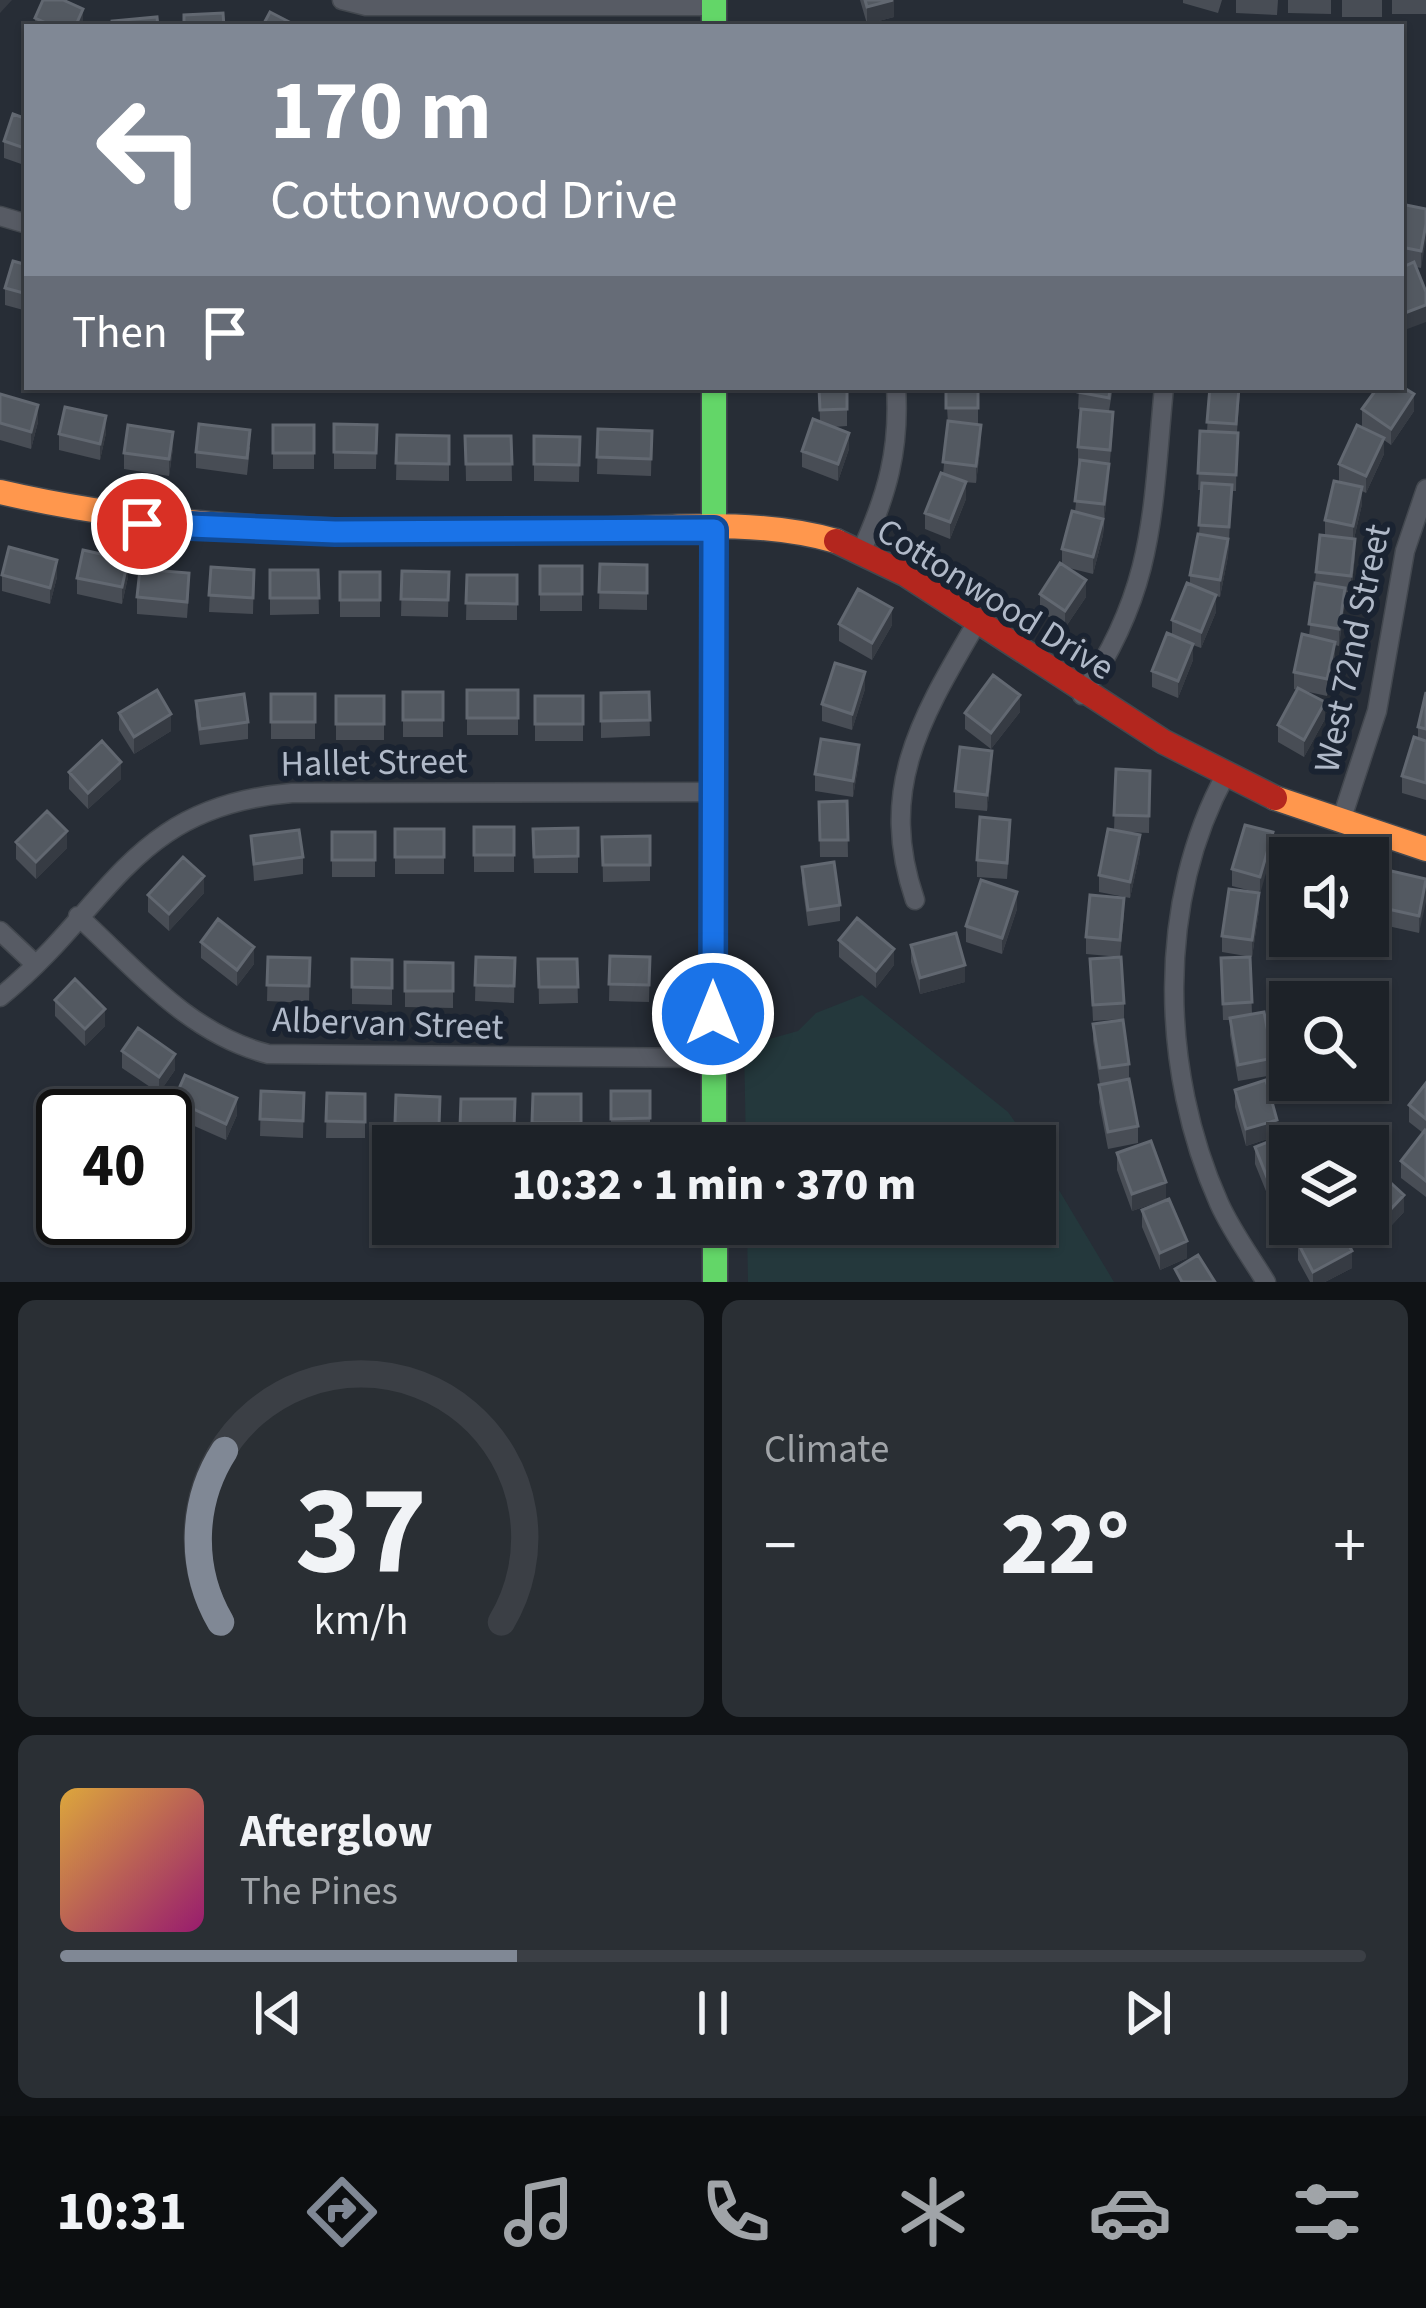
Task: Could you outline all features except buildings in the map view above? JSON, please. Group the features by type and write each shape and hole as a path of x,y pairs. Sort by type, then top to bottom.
{"street":[{"path":"343,0 366,6 714,11"},
{"path":"714,390 714,1125"},
{"path":"861,552 894,472 899,436 896,390"},
{"path":"1082,694 1140,585 1152,539 1164,390"},
{"name":"West 72nd Street","path":"1341,821 1377,711 1406,551 1426,489"},
{"name":"Cottonwood Drive","path":"0,492 92,515 211,530 714,530 830,539 861,552 1082,694 1226,774 1341,821 1426,849"},
{"path":"915,900 905,870 901,825 909,748 976,624"},
{"path":"1226,774 1200,831 1186,883 1174,993 1178,1053 1202,1162 1220,1207 1266,1282"},
{"name":"Hallet Street","path":"79,916 173,825 245,797 712,792"},
{"path":"0,997 79,916"},
{"name":"Albervan Street","path":"79,916 188,1018 222,1040 268,1054 713,1058"},
{"path":"0,931 34,963"},
{"path":"715,1245 716,1282"}],"green space":[{"path":"862,995 1008,1112 1017,1125 746,1125 744,1046 798,1031 816,1013"},
{"path":"1056,1185 1114,1282 748,1282 747,1245 1056,1245"}],"traffic: fast":[{"path":"714,0 714,24"},
{"path":"714,390 714,1125"},
{"path":"715,1245 715,1282"}],"traffic: slow":[{"path":"0,492 138,517 207,524 484,532 732,526 836,541"},
{"path":"1275,798 1426,849"}],"traffic: jam":[{"path":"836,541 905,574 1164,742 1275,798"}],"route":[{"path":"142,524 335,532 714,530 713,1014"}]}
